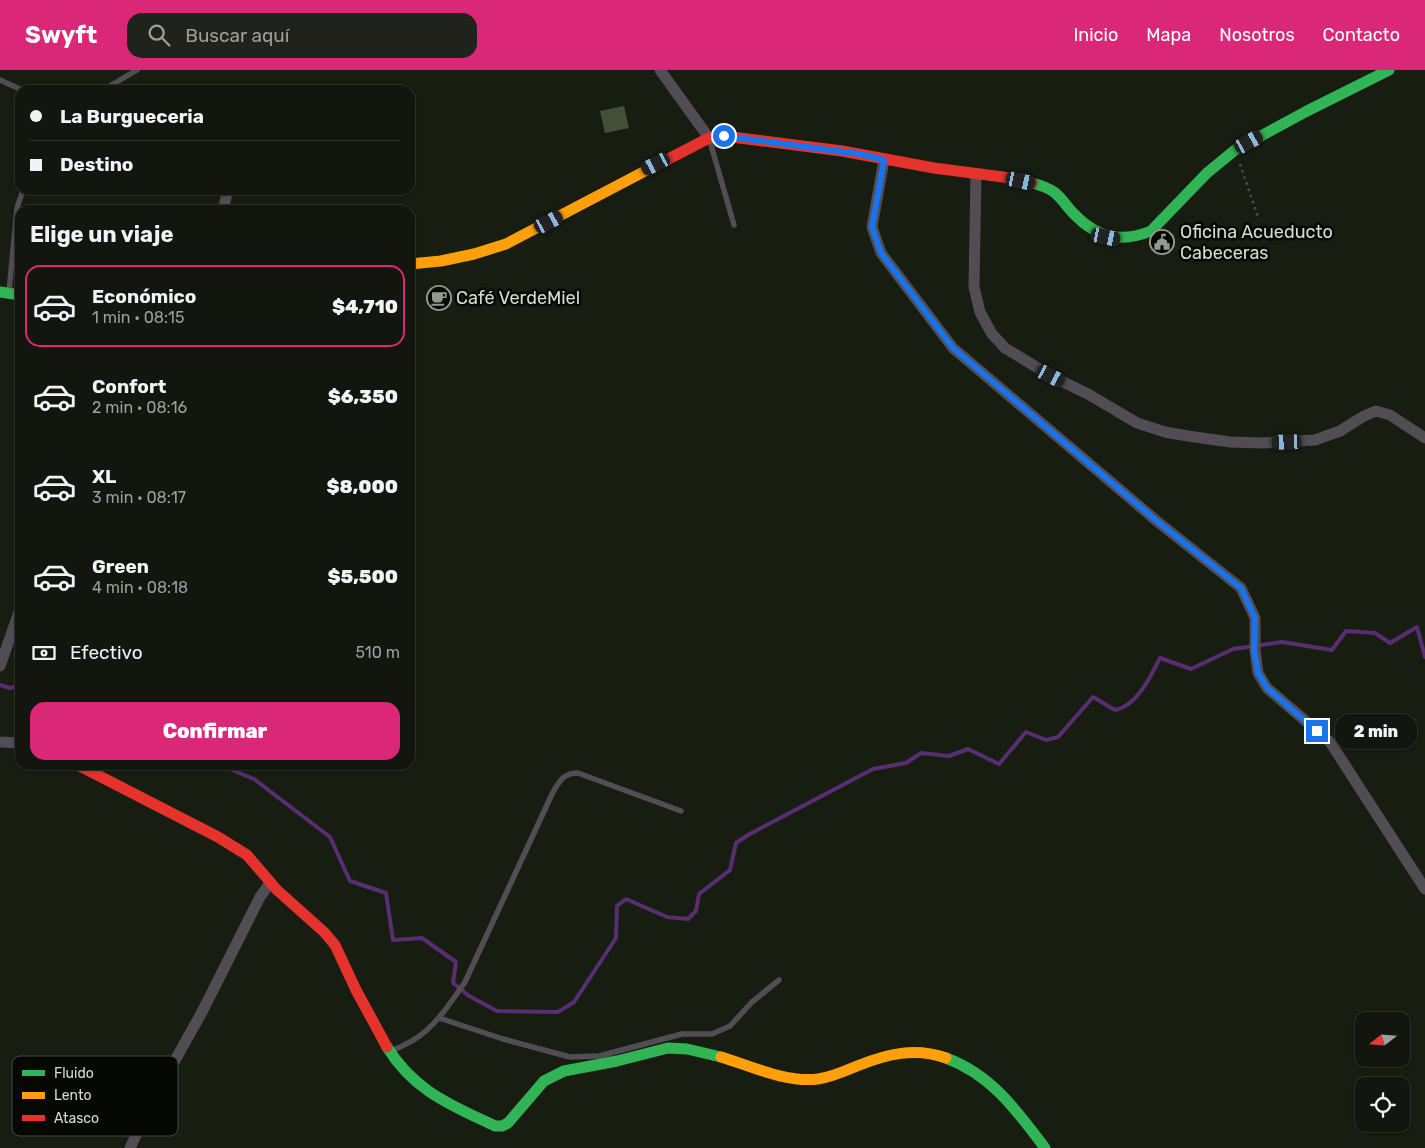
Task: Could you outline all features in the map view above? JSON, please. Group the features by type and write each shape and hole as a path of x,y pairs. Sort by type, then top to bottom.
{"street":[{"path":"660,70 709,138"},
{"path":"415,263 449,260 506,244 709,138 724,136 860,154 884,160 995,176 1044,186 1055,192 1076,217 1091,230 1106,237 1129,239 1152,231 1221,160 1235,150 1307,110 1388,70"},
{"path":"884,160 872,227 881,253 953,348 1158,522 1241,588 1255,618 1254,646 1258,673 1267,688 1330,742 1425,889"},
{"path":"976,174 974,287 980,312 992,334 1005,348 1051,376 1088,394 1137,423 1180,435 1230,442 1262,443 1315,440 1340,431 1376,411 1390,414 1425,438"},
{"path":"0,666 15,623"},
{"path":"0,742 15,743"},
{"path":"88,770 242,851 257,865 270,883 330,937 339,948 351,981 390,1052 408,1076 422,1087 494,1126 502,1126 508,1123 547,1078 564,1071 619,1061 666,1048 685,1049 767,1072 801,1079 818,1080 832,1077 882,1058 909,1052 919,1052 936,1055 962,1066 994,1086 1045,1148"},
{"path":"177,1056 202,1012 260,897 270,883"},
{"path":"130,1148 136,1136"}],"lane":[{"path":"111,85 138,70"},
{"path":"0,80 15,87"},
{"path":"709,138 734,225"},
{"path":"10,293 15,222"},
{"path":"390,1052 417,1039 439,1018 465,982 553,792 565,775 578,773 681,811"},
{"path":"439,1018 503,1039 570,1057 599,1056 682,1034 712,1034 730,1026 752,1002 780,980"}],"path":[{"path":"1235,150 1258,220"}],"building":[{"path":"624,106 629,128 605,133 600,111"}],"waterway":[{"path":"232,770 254,779 330,837 350,881 386,893 393,940 422,938 456,962 453,983 469,996 497,1011 558,1012 574,1002 616,938 617,906 626,899 667,917 688,919 696,911 699,894 730,870 736,843 873,769 906,763 921,753 949,756 968,749 999,764 1026,732 1046,740 1058,737 1093,697 1115,710 1130,703 1137,697 1160,658 1191,669 1233,649 1282,642 1332,650 1346,631 1375,633 1390,643 1417,627 1425,657"},
{"path":"0,685 10,688 15,687"}],"traffic: fast":[{"path":"1032,183 1054,192 1083,222 1101,233 1120,237 1140,235 1151,231 1207,173 1235,150 1389,70"},
{"path":"0,292 15,294"},
{"path":"387,1047 409,1075 421,1086 449,1103 495,1126 502,1126 508,1123 544,1081 564,1071 617,1061 668,1048 687,1049 721,1057"},
{"path":"946,1058 962,1065 990,1084 1014,1108 1045,1148"}],"traffic: slow":[{"path":"415,264 441,261 474,254 506,244 649,169"},
{"path":"721,1057 769,1073 806,1080 828,1077 879,1058 901,1053 923,1053 946,1058"}],"traffic: jam":[{"path":"649,169 709,138 724,136 842,151 1032,183"},
{"path":"88,770 218,837 247,855 277,890 324,932 335,945 356,990 387,1047"}],"place":[{"name":"Oficina Acueducto Cabeceras","path":"1162,242"},
{"name":"Café VerdeMiel","path":"439,298"}],"route":[{"path":"724,136 860,154 884,160 872,227 881,253 953,348 1158,522 1241,588 1255,618 1254,650 1258,673 1267,688 1317,731"}]}
